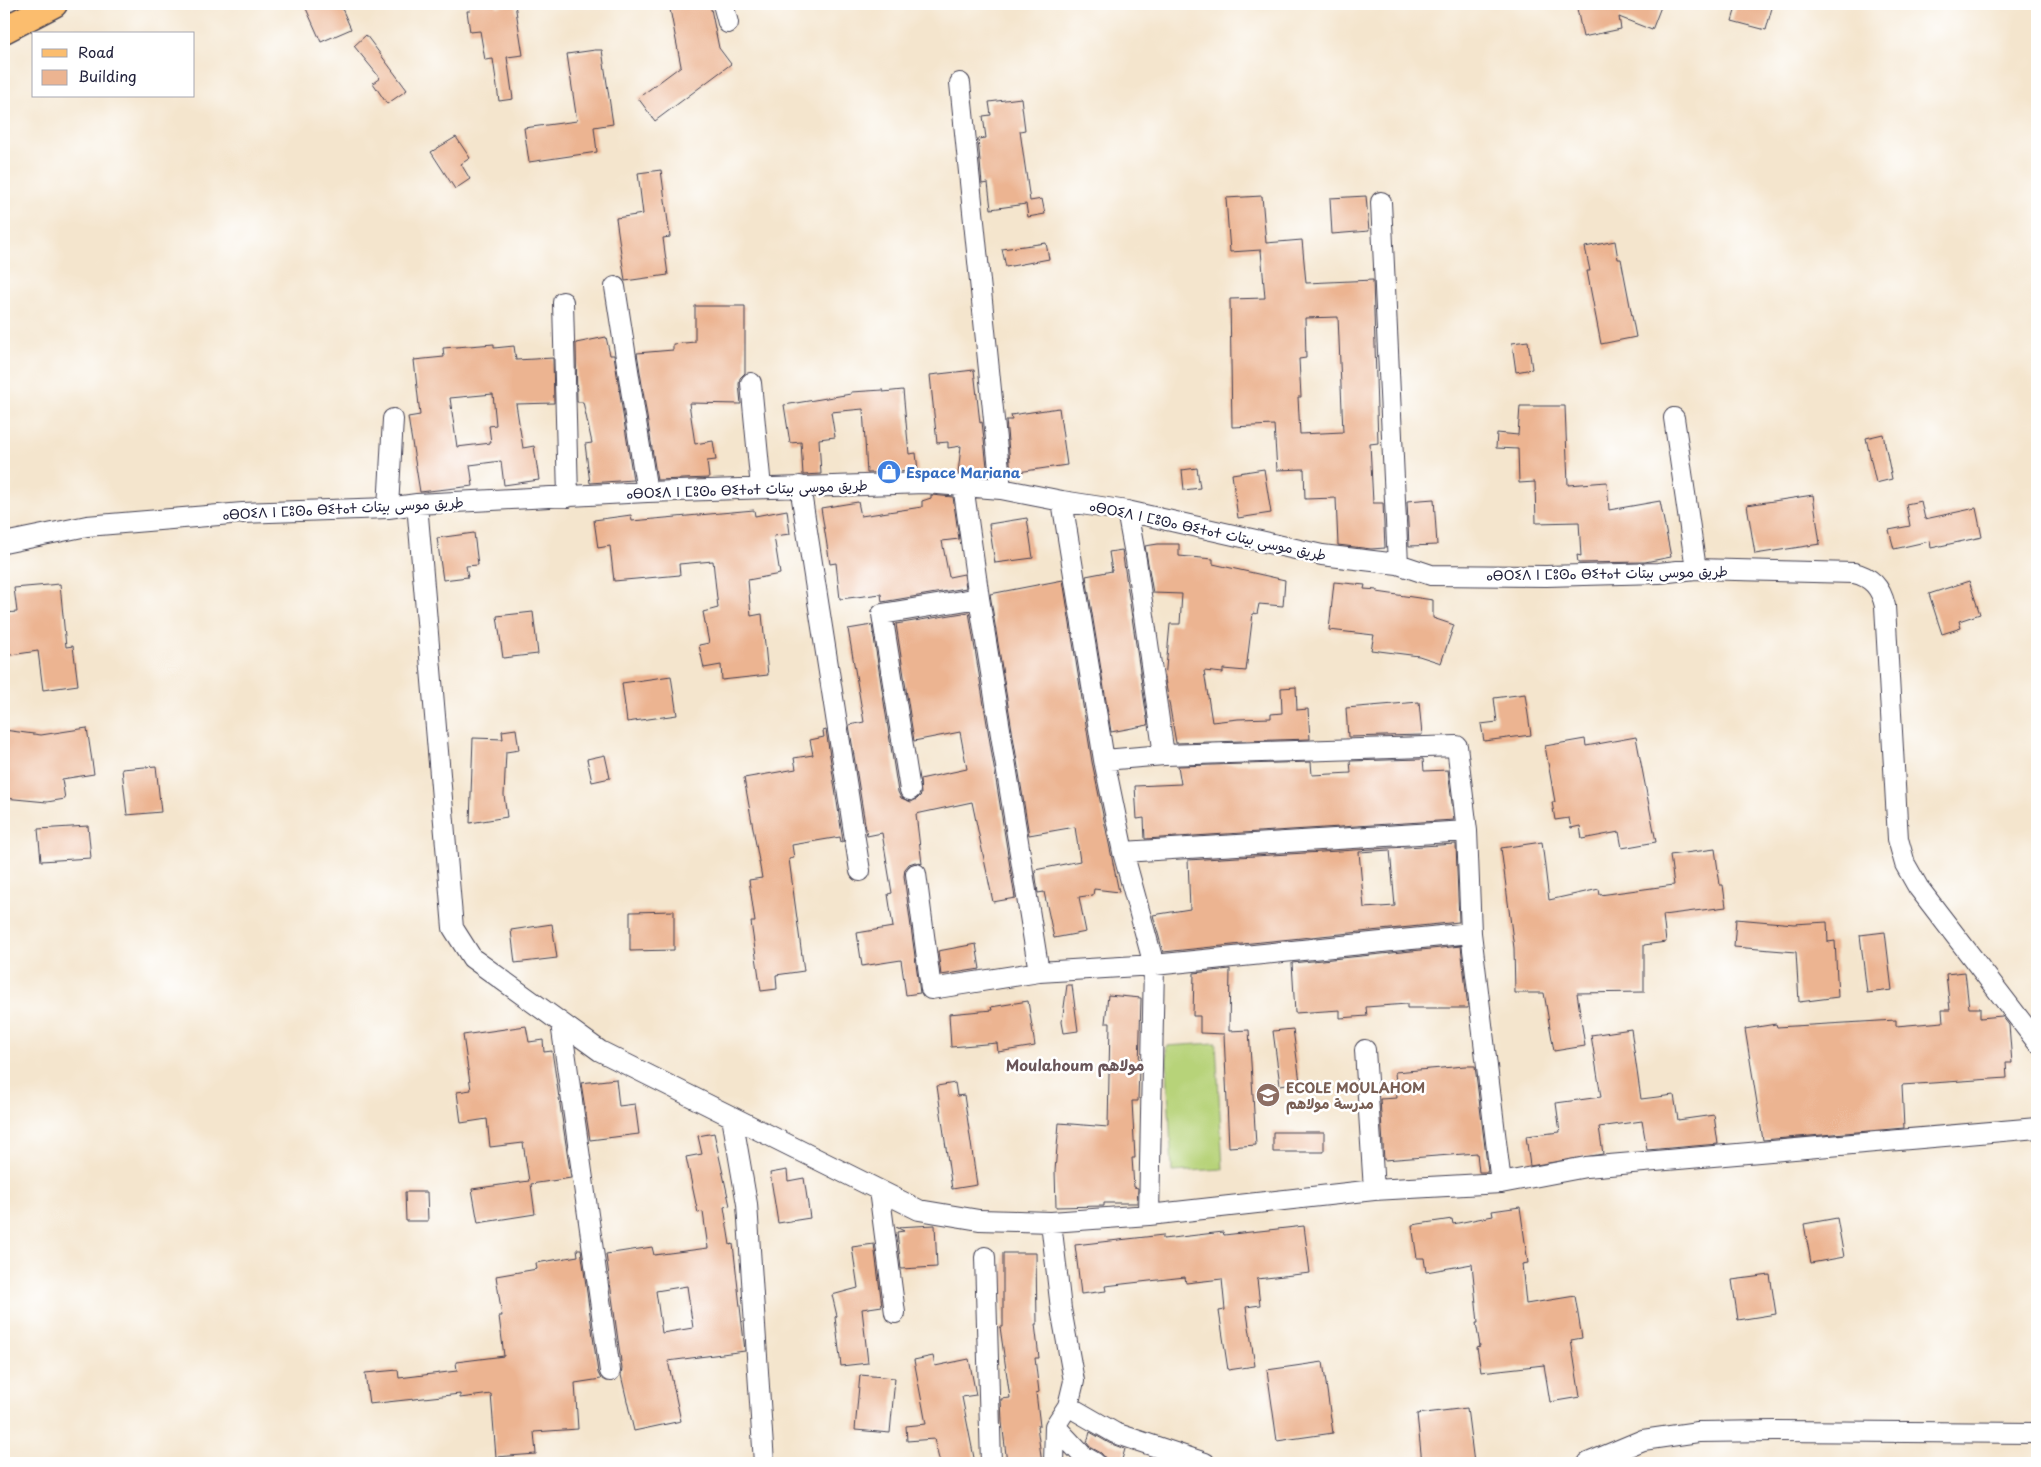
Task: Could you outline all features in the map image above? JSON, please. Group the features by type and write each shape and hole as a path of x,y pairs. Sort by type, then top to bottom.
{"main road":[{"path":"4,30 54,4"}],"street":[{"path":"723,4 728,23"},
{"path":"960,83 1001,489"},
{"path":"1381,202 1398,564"},
{"path":"615,287 647,492"},
{"path":"563,302 568,496"},
{"path":"751,383 761,488"},
{"path":"1674,418 1696,569"},
{"path":"388,508 393,419"},
{"name":"ⴰⴱⵔⵉⴷ ⵏ ⵎⵓⵙⴰ ⴱⵉⵜⴰⵜ طريق موسى بيتات","path":"4,543 87,526 243,513 388,508 417,504 647,492 925,483 1001,489 1128,511 1322,555 1398,564 1431,575 1546,576 1659,573 1696,569 1854,573 1869,579 1880,591 1884,606 1898,839 1905,864 1918,887 2037,1042"},
{"path":"963,485 979,598 1039,972"},
{"path":"800,486 860,871"},
{"path":"1062,501 1104,760 1123,852 1154,964 1149,1215"},
{"path":"417,504 453,928 472,958 600,1051 919,1210 979,1220 1051,1222 1149,1215 1374,1190 1501,1183 1586,1167 2037,1128"},
{"path":"1128,511 1164,756"},
{"path":"910,790 882,614 979,598"},
{"path":"1104,760 1164,756 1457,746 1467,831 1471,933 1501,1183"},
{"path":"1123,852 1467,831"},
{"path":"916,874 931,989 1039,972 1154,964 1471,933"},
{"path":"561,1023 610,1371"},
{"path":"1365,1050 1374,1190"},
{"path":"732,1116 747,1204 764,1463"},
{"path":"879,1190 895,1313"},
{"path":"1051,1222 1061,1309 1074,1381 1068,1406 1055,1426 1054,1463"},
{"path":"986,1256 991,1463"},
{"path":"1068,1406 1115,1433 1205,1463"},
{"path":"1055,1426 1083,1456 1095,1463"},
{"path":"1588,1463 1643,1440 1698,1432 2037,1433"}],"green space":[{"path":"1216,1043 1223,1169 1172,1172 1166,1046"}],"building":[{"path":"304,4 340,4 351,29 321,42"},
{"path":"469,4 496,4 497,7 515,4 523,55 507,57 513,99 499,101 493,59 485,60 480,31 470,32 467,11 470,11"},
{"path":"669,4 710,4 719,48 731,64 655,121 638,98 681,66"},
{"path":"1576,4 1662,4 1652,30 1619,17 1621,29 1583,37"},
{"path":"1737,4 1773,4 1766,30 1732,21"},
{"path":"366,35 407,90 387,104 373,83 380,78 354,46"},
{"path":"602,50 613,124 594,127 597,152 529,162 524,128 577,121 567,54"},
{"path":"1021,98 1025,130 1020,131 1030,201 1042,199 1045,214 1028,217 1026,204 991,209 988,183 982,184 978,139 986,138 983,116 991,115 989,102"},
{"path":"456,137 470,158 461,164 470,179 455,189 431,152"},
{"path":"661,170 670,237 663,238 668,275 625,281 616,218 643,214 638,173"},
{"path":"1262,196 1266,243 1302,240 1306,283 1373,280 1378,443 1370,444 1373,503 1383,503 1385,548 1371,549 1338,545 1336,498 1305,499 1304,469 1277,470 1274,425 1232,427 1230,299 1265,298 1261,250 1230,252 1226,198","holes":["1338,317 1343,432 1300,434 1298,397 1301,397 1299,359 1306,358 1305,318"]},
{"path":"1366,196 1369,231 1332,234 1330,198"},
{"path":"1615,241 1618,259 1621,259 1636,337 1601,344 1587,271 1590,271 1585,247"},
{"path":"1046,243 1049,259 1006,267 1002,249"},
{"path":"695,306 745,306 745,373 740,378 739,384 741,404 689,403 695,444 713,441 716,460 707,461 709,478 657,480 637,353 673,350 673,344 695,342"},
{"path":"606,337 610,355 614,355 633,480 590,483 585,444 592,443 583,402 577,402 576,343"},
{"path":"1528,341 1532,369 1516,372 1512,343"},
{"path":"494,344 494,348 514,346 516,360 553,358 554,403 516,404 523,448 534,446 539,480 504,485 501,461 470,465 473,486 420,492 408,417 420,415 414,360 444,357 443,348","holes":["493,394 496,425 489,426 491,443 457,447 450,398"]},
{"path":"974,370 988,476 958,474 961,446 948,448 948,442 937,443 930,375"},
{"path":"883,390 883,392 903,390 909,454 916,453 918,471 867,473 863,409 831,412 835,437 819,439 821,474 803,475 801,442 790,443 784,405 851,394 851,392"},
{"path":"1520,406 1565,406 1568,485 1607,482 1609,510 1660,501 1671,557 1645,562 1578,563 1577,555 1581,556 1579,522 1536,523 1535,482 1519,483 1518,449 1496,448 1497,433 1518,435"},
{"path":"1059,408 1067,465 1011,473 1006,420 1012,420 1011,415"},
{"path":"1883,434 1892,479 1876,483 1866,438"},
{"path":"1197,468 1200,488 1184,490 1182,470"},
{"path":"1264,469 1271,513 1238,518 1232,474"},
{"path":"931,495 953,497 959,539 942,541 949,577 964,574 966,588 882,602 881,594 840,599 836,563 830,564 821,508 858,502 861,516 922,507 922,501 931,498"},
{"path":"1813,495 1820,544 1755,554 1747,505"},
{"path":"1434,499 1437,545 1409,546 1407,501"},
{"path":"1921,501 1925,519 1976,508 1982,537 1931,548 1930,541 1894,549 1889,530 1910,526 1906,504"},
{"path":"754,510 755,516 787,510 790,534 774,536 780,574 748,580 751,616 762,614 768,675 722,680 721,665 704,668 699,645 709,643 703,612 718,608 713,561 679,564 680,575 614,581 610,546 598,548 594,520 631,515 632,521"},
{"path":"1027,518 1033,558 995,563 989,524"},
{"path":"474,533 478,565 466,566 468,577 443,580 437,538"},
{"path":"1179,544 1179,556 1213,559 1213,564 1285,580 1283,606 1259,604 1257,614 1253,613 1246,671 1223,669 1223,673 1204,671 1212,722 1271,718 1271,714 1282,713 1281,688 1296,687 1297,710 1308,709 1310,739 1176,743 1165,679 1170,624 1180,624 1182,594 1153,593 1145,546"},
{"path":"1122,550 1148,725 1111,732 1086,576 1112,571 1109,552"},
{"path":"1063,580 1092,762 1119,892 1094,889 1093,895 1079,897 1086,932 1054,938 1044,892 1038,893 1035,870 1080,861 1075,827 1029,835 990,594"},
{"path":"1969,581 1980,614 1959,621 1961,628 1942,634 1929,594"},
{"path":"1334,582 1365,585 1364,589 1377,590 1377,592 1433,600 1433,618 1454,625 1441,663 1419,656 1371,650 1374,635 1329,630"},
{"path":"60,584 66,647 73,646 78,685 43,690 38,651 4,656 4,613 17,612 14,588"},
{"path":"533,612 538,654 503,658 497,616"},
{"path":"969,612 1015,898 993,902 972,802 916,814 922,864 915,862 909,864 905,869 904,876 920,993 906,995 901,960 862,966 857,933 893,927 888,894 892,893 882,833 867,836 849,725 864,722 848,629 872,625 898,792 901,798 911,802 921,795 920,779 967,769 960,732 914,741 896,624"},
{"path":"671,676 677,715 627,722 622,683"},
{"path":"1525,694 1531,735 1484,741 1481,724 1497,722 1494,698"},
{"path":"1419,702 1422,735 1348,737 1346,708"},
{"path":"87,728 94,774 62,779 65,799 47,802 4,798 4,730 41,735"},
{"path":"516,729 519,750 506,752 504,795 507,817 470,823 473,738 503,739 502,731"},
{"path":"826,730 843,841 841,842 840,837 792,845 794,858 789,859 804,971 776,975 777,989 761,991 751,922 755,922 749,880 762,878 744,778 796,769 794,758 813,755 810,740 824,737 823,731"},
{"path":"1636,737 1656,842 1622,848 1619,832 1582,839 1580,826 1571,828 1569,818 1555,820 1552,802 1555,802 1545,746 1585,739 1586,746"},
{"path":"605,755 610,778 592,782 587,759"},
{"path":"1423,759 1424,771 1448,770 1454,820 1145,839 1144,818 1137,819 1135,786 1181,784 1178,766 1311,762 1312,775 1351,773 1350,761"},
{"path":"156,766 161,812 127,815 122,769"},
{"path":"88,826 91,858 41,861 38,829"},
{"path":"1542,842 1549,900 1599,889 1600,895 1674,885 1670,855 1715,849 1720,885 1723,885 1726,907 1663,915 1666,942 1644,945 1644,992 1577,993 1585,1046 1554,1051 1544,993 1515,993 1514,948 1501,848"},
{"path":"1456,844 1459,922 1163,952 1153,915 1190,909 1188,860","holes":["1390,850 1395,906 1364,908 1359,852"]},
{"path":"674,911 674,950 630,951 630,912"},
{"path":"1736,919 1794,924 1827,922 1828,942 1835,941 1838,997 1799,1002 1796,952 1734,947"},
{"path":"552,924 557,958 515,963 511,930"},
{"path":"1885,932 1892,990 1867,993 1860,935"},
{"path":"976,944 980,969 941,975 938,951"},
{"path":"1461,946 1468,1008 1407,1008 1407,1004 1366,1007 1367,1016 1340,1018 1340,1010 1295,1013 1292,963"},
{"path":"1230,969 1229,1031 1249,1030 1256,1145 1229,1147 1224,1034 1200,1033 1200,1016 1193,1016 1194,973"},
{"path":"1965,972 1969,1008 1980,1008 1980,1018 2002,1016 2009,1025 2012,1063 2006,1063 2007,1078 1902,1085 1904,1128 1763,1140 1745,1029 1776,1024 1777,1027 1896,1020 1896,1026 1943,1022 1942,1010 1950,1010 1946,974"},
{"path":"1067,985 1072,985 1078,1031 1064,1033 1062,1022"},
{"path":"1108,995 1141,998 1138,1101 1132,1101 1135,1158 1132,1158 1134,1187 1138,1188 1137,1203 1104,1203 1104,1206 1056,1207 1055,1171 1059,1123 1108,1127 1110,1023 1105,1023"},
{"path":"1028,1001 1035,1046 998,1052 997,1043 951,1047 949,1014 992,1010 991,1007"},
{"path":"526,1026 529,1042 543,1040 544,1052 552,1051 571,1178 531,1184 535,1214 478,1223 472,1189 529,1181 523,1143 490,1147 487,1119 461,1123 457,1092 471,1090 463,1035"},
{"path":"1293,1029 1300,1082 1280,1085 1273,1031"},
{"path":"1631,1029 1641,1099 1674,1095 1678,1120 1714,1115 1718,1144 1647,1150 1642,1121 1599,1127 1603,1154 1530,1166 1526,1136 1560,1132 1556,1103 1601,1097 1591,1035"},
{"path":"1475,1066 1488,1172 1479,1172 1477,1153 1384,1160 1380,1099 1397,1098 1395,1072"},
{"path":"616,1079 619,1106 635,1104 639,1134 590,1140 581,1083"},
{"path":"955,1083 957,1096 964,1095 977,1185 952,1189 937,1086"},
{"path":"1273,1132 1324,1132 1324,1152 1273,1152"},
{"path":"714,1133 730,1206 724,1207 730,1245 733,1244 745,1351 668,1361 681,1421 634,1431 621,1375 622,1369 606,1254 652,1247 654,1255 708,1248 703,1212 698,1213 686,1157 702,1154 698,1136","holes":["687,1286 693,1328 662,1333 656,1291"]},
{"path":"787,1170 788,1181 804,1178 810,1218 778,1223 770,1173"},
{"path":"405,1192 427,1192 428,1221 406,1221"},
{"path":"1520,1207 1528,1263 1522,1264 1526,1304 1575,1296 1582,1338 1571,1340 1580,1397 1550,1402 1544,1365 1481,1372 1477,1347 1480,1346 1476,1323 1478,1323 1472,1264 1426,1272 1424,1258 1417,1258 1412,1225 1452,1219 1453,1224 1493,1216 1492,1211"},
{"path":"1837,1218 1844,1257 1811,1263 1804,1224"},
{"path":"935,1225 937,1267 901,1269 897,1232 904,1231 896,1227"},
{"path":"1304,1226 1310,1273 1257,1279 1260,1305 1246,1307 1255,1366 1228,1370 1219,1311 1225,1310 1222,1279 1186,1283 1185,1277 1105,1286 1106,1291 1081,1294 1075,1245 1163,1235 1163,1239 1223,1232 1224,1235"},
{"path":"874,1244 882,1306 862,1309 868,1363 841,1366 835,1317 837,1316 832,1295 858,1288 852,1247"},
{"path":"577,1249 581,1249 598,1373 601,1379 575,1383 578,1429 534,1432 536,1454 496,1457 491,1394 460,1398 460,1394 369,1404 365,1373 398,1370 399,1378 457,1371 456,1362 504,1356 499,1316 502,1316 496,1276 537,1269 536,1263 578,1256"},
{"path":"1003,1253 1036,1253 1037,1324 1035,1324 1039,1358 1035,1358 1039,1392 1036,1393 1040,1426 1037,1426 1042,1463 1007,1463 1001,1399 1010,1398 1000,1327 1003,1327"},
{"path":"1770,1275 1776,1314 1738,1320 1732,1280"},
{"path":"933,1356 935,1366 969,1359 976,1395 962,1397 975,1463 940,1463 934,1439 907,1441 906,1426 926,1424 914,1360"},
{"path":"1323,1362 1333,1433 1277,1441 1267,1370"},
{"path":"860,1375 895,1378 890,1433 855,1430"},
{"path":"1467,1408 1474,1463 1422,1463 1417,1414"},
{"path":"1090,1432 1109,1443 1125,1449 1121,1463 1106,1459 1101,1453 1090,1447 1087,1443"}],"place":[{"name":"Espace Mariana","path":"889,472"},
{"name":"ECOLE MOULAHOM مدرسة مولاهم","path":"1268,1095"}],"district":[{"name":"Moulahoum مولاهم","path":"1075,1064"}]}
